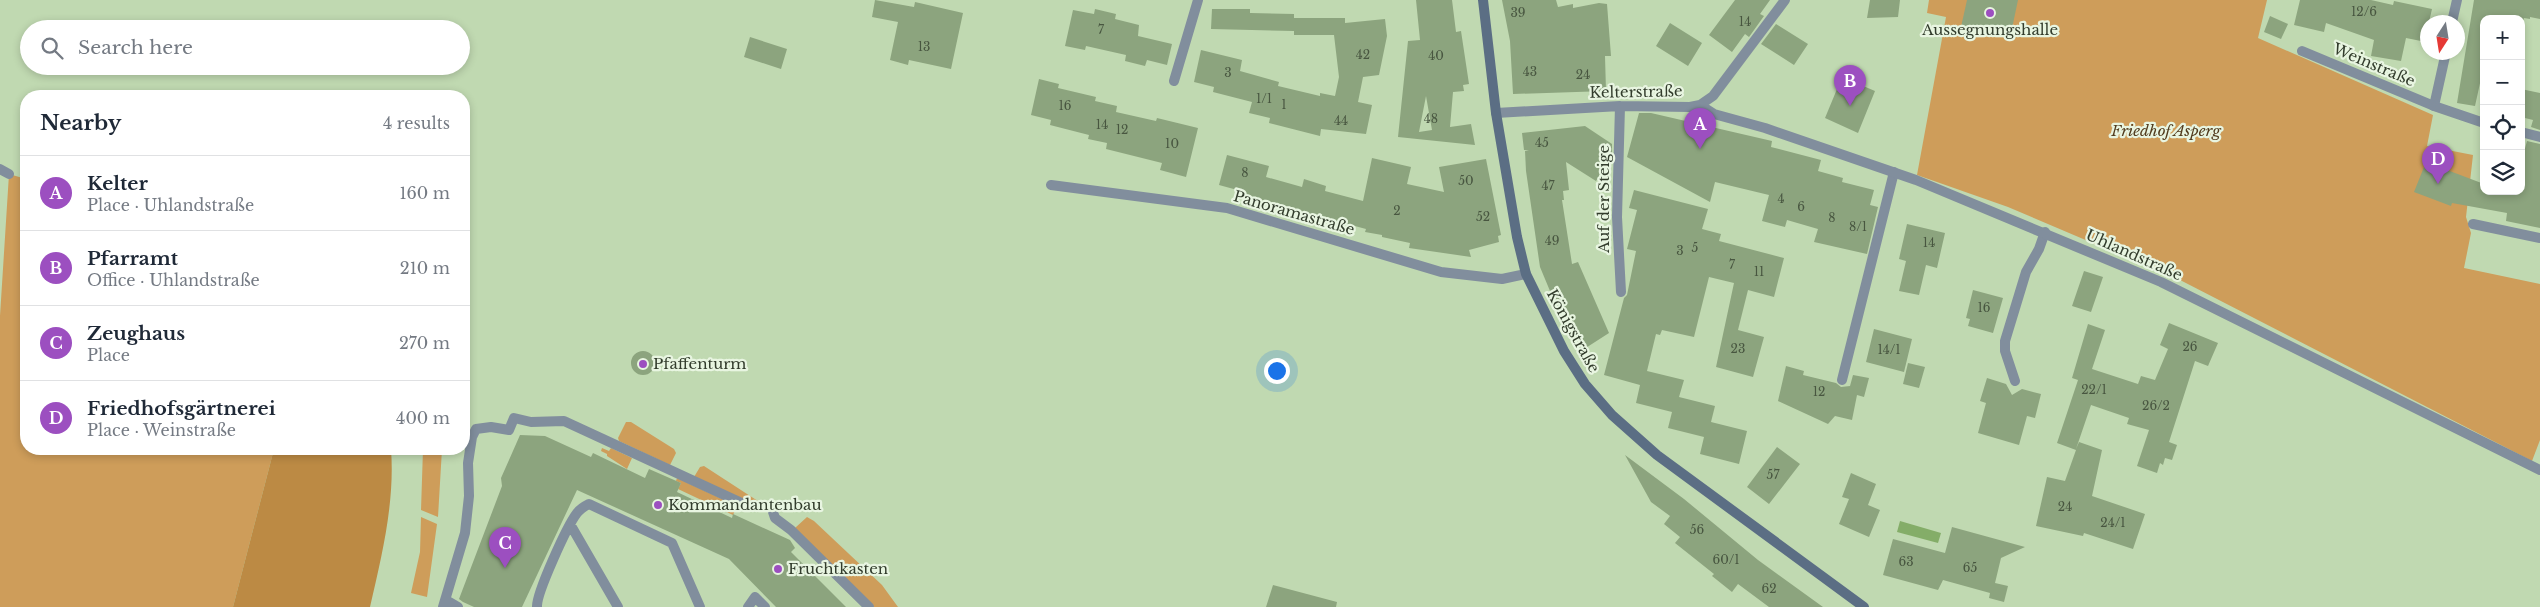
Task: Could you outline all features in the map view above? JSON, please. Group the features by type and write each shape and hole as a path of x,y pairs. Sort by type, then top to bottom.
{"main road":[{"name":"Königstraße","path":"1483,0 1496,113 1515,228 1526,274 1564,351 1585,384 1612,415 1657,455 1864,607"}],"street":[{"path":"1174,81 1198,0"},
{"name":"Kelterstraße","path":"1496,113 1620,106 1690,107 1700,105 1713,96 1785,0"},
{"path":"2454,15 2457,0"},
{"name":"Weinstraße","path":"2302,51 2434,106 2480,122"},
{"path":"2434,106 2444,60"},
{"name":"Uhlandstraße","path":"1700,105 1714,114 1765,128 1894,172 2045,232 2228,313 2540,470"},
{"name":"Auf der Steige","path":"1620,106 1617,217 1621,292"},
{"path":"2525,133 2540,137"},
{"path":"1842,380 1894,172"},
{"name":"Panoramastraße","path":"1051,185 1227,208 1442,272 1502,279 1526,274"},
{"path":"2473,224 2540,238"},
{"path":"2015,381 2005,351 2004,341 2026,272 2039,249 2045,232"},
{"path":"470,450 472,437 476,429 491,427 509,430 514,418 530,422 564,421 746,505"},
{"path":"458,607 445,604 465,533 469,496 469,455"},
{"path":"537,607 540,593 570,524 578,511 589,504 672,542 700,607"},
{"path":"773,512 775,518 791,530 869,607"},
{"path":"570,524 618,607"},
{"path":"748,607 755,597 765,607"}],"green space":[{"name":"Friedhof Asperg","path":"1929,0 2267,0 2258,38 2433,115 2427,146 2473,155 2466,217 2471,233 2464,268 2540,284 2540,440 2532,461 2182,281 2008,207 1917,175 1946,17 1927,13"},
{"path":"9,174 20,177 20,455 272,455 233,607 0,607 0,316"},
{"path":"626,422 631,422 674,449 676,453 670,465 619,441 618,438"},
{"path":"602,448 609,451 611,448 632,458 627,469 601,451"},
{"path":"423,455 442,455 438,517 421,510"},
{"path":"704,466 770,509 763,511 753,508 752,503 694,477 700,467"},
{"path":"677,478 737,506 733,515 678,489 681,483 676,481"},
{"path":"421,517 437,524 427,597 411,593 420,552"},
{"path":"807,517 814,521 882,585 898,607 874,607 795,528"}],"shaded area":[{"path":"272,455 391,455 389,509 383,548 370,607 233,607"},
{"path":"1900,521 1941,533 1938,543 1897,532"}],"building":[{"path":"875,0 914,7 915,2 963,13 951,69 909,60 908,65 890,60 898,22 872,17"},
{"path":"1416,0 1452,0 1456,32 1461,31 1469,84 1463,85 1464,91 1453,92 1450,127 1471,124 1475,145 1398,137 1408,41 1420,40","holes":["1426,96 1432,130 1419,132"]},
{"path":"1502,0 1556,0 1558,7 1573,4 1573,8 1599,3 1607,4 1611,56 1605,56 1606,91 1513,94 1510,41"},
{"path":"1735,0 1770,0 1760,14 1764,16 1749,37 1745,34 1732,52 1709,35"},
{"path":"1870,0 1900,0 1898,17 1867,18"},
{"name":"Aussegnungshalle","path":"1967,0 2018,0 2010,38 1961,27"},
{"path":"2300,0 2371,0 2393,5 2394,1 2432,9 2431,15 2420,15 2420,41 2406,38 2401,61 2371,56 2374,40 2326,23 2324,32 2294,25"},
{"path":"2474,0 2540,0 2540,19 2525,18 2525,15 2480,15 2480,83 2475,106 2457,103"},
{"path":"1095,9 1116,14 1115,19 1139,25 1138,36 1172,44 1167,65 1147,60 1145,66 1125,61 1126,55 1086,46 1085,50 1065,46 1073,10 1094,14"},
{"path":"1212,9 1250,9 1250,13 1294,14 1294,31 1211,29"},
{"path":"2270,16 2288,24 2281,39 2264,32"},
{"path":"1294,18 1345,18 1345,23 1385,19 1387,36 1379,75 1363,77 1358,102 1372,105 1366,134 1321,129 1320,136 1269,123 1270,118 1249,113 1252,102 1213,92 1214,87 1194,82 1201,50 1242,60 1240,71 1279,82 1278,86 1320,96 1320,93 1335,96 1339,77 1334,35 1294,35"},
{"path":"1670,23 1702,43 1688,66 1656,46"},
{"path":"1776,24 1808,44 1794,65 1761,44"},
{"path":"750,37 787,49 781,69 744,57"},
{"path":"1842,77 1875,91 1858,133 1825,118"},
{"path":"1039,79 1059,84 1058,88 1096,97 1095,101 1117,106 1116,112 1156,121 1157,118 1198,128 1186,177 1160,170 1162,163 1106,149 1107,143 1088,139 1089,135 1050,125 1051,120 1031,115"},
{"path":"2525,90 2540,93 2540,130 2531,127 2533,120 2525,118"},
{"path":"1639,113 1651,113 1772,141 1771,147 1821,160 1818,171 1843,178 1842,182 1874,190 1870,205 1878,207 1867,254 1814,242 1818,229 1787,220 1785,227 1762,221 1769,195 1715,182 1710,202 1627,157"},
{"path":"1585,126 1612,144 1612,156 1596,181 1566,162 1569,190 1563,191 1564,200 1562,200 1572,264 1578,262 1609,333 1581,351 1555,303 1540,267 1526,171 1525,151 1529,150 1524,150 1522,133"},
{"path":"2527,141 2540,144 2540,228 2506,221 2507,213 2452,203 2451,206 2414,192 2426,162 2480,182 2480,195 2525,195 2525,148"},
{"path":"1227,155 1269,166 1266,177 1302,187 1304,179 1326,186 1325,191 1363,201 1372,158 1411,167 1407,184 1444,192 1439,167 1486,159 1501,235 1498,236 1499,242 1469,250 1471,257 1409,248 1410,243 1365,232 1366,229 1239,195 1241,191 1219,185"},
{"path":"1634,190 1708,209 1702,229 1721,234 1719,241 1784,258 1774,297 1748,290 1738,330 1764,337 1753,377 1716,367 1734,283 1709,277 1694,337 1662,330 1660,335 1656,334 1647,371 1684,380 1679,397 1715,406 1711,422 1747,431 1739,464 1700,454 1704,437 1668,428 1672,412 1636,403 1640,385 1604,375 1624,298 1627,295 1636,251 1627,249 1637,210 1629,208"},
{"path":"1907,224 1945,233 1937,268 1926,265 1919,295 1899,291 1906,261 1899,259"},
{"path":"2084,271 2103,277 2091,312 2072,306"},
{"path":"1973,290 2003,298 1993,333 1968,326 1970,319 1966,318"},
{"path":"2169,323 2218,343 2208,366 2195,361 2169,442 2177,445 2172,460 2165,458 2163,465 2160,463 2157,473 2137,466 2149,430 2127,424 2129,418 2091,405 2076,449 2079,442 2102,450 2092,496 2145,514 2133,549 2084,533 2083,536 2036,526 2047,477 2065,481 2076,450 2057,443 2078,380 2072,378 2088,324 2105,330 2092,369 2138,384 2141,376 2155,380 2168,349 2160,345"},
{"path":"1874,329 1912,339 1904,372 1866,362"},
{"name":"Pfaffenturm","path":"643,351 652,354 655,363 652,372 643,375 634,372 631,363 634,354"},
{"path":"1908,363 1925,367 1919,388 1903,384"},
{"path":"1786,366 1804,371 1803,375 1836,383 1841,387 1850,386 1853,375 1869,378 1864,397 1857,395 1852,420 1835,416 1828,424 1778,401"},
{"path":"1987,378 2006,384 2012,395 2022,389 2041,394 2035,418 2027,416 2019,445 1978,433 1986,403 1980,401"},
{"path":"520,435 545,436 591,457 593,453 645,478 649,469 681,483 677,492 732,518 733,514 790,540 795,548 791,552 846,607 776,607 729,559 577,490 522,607 474,607 463,602 459,599 502,486 501,478"},
{"path":"1777,447 1800,464 1769,504 1747,487"},
{"path":"1625,455 1684,499 1758,560 1823,607 1769,607 1738,584 1732,592 1712,576 1714,574 1675,543 1680,537 1664,524 1670,516 1651,502"},
{"path":"1851,473 1876,484 1868,505 1880,510 1869,537 1839,524 1849,499 1842,497"},
{"path":"1952,527 2025,547 2001,558 1995,583 2008,586 2004,602 1989,598 1990,593 1943,580 1938,590 1883,575 1893,539 1945,553"},
{"path":"1273,585 1337,602 1336,607 1266,607"}],"place":[{"name":"Aussegnungshalle","path":"1990,13"},
{"name":"Pfarramt","path":"1850,106"},
{"name":"Kelter","path":"1700,149"},
{"name":"Friedhofsgärtnerei","path":"2438,184"},
{"name":"Pfaffenturm","path":"643,364"},
{"name":"Kommandantenbau","path":"658,505"},
{"name":"Zeughaus","path":"505,568"},
{"name":"Fruchtkasten","path":"778,569"}]}
